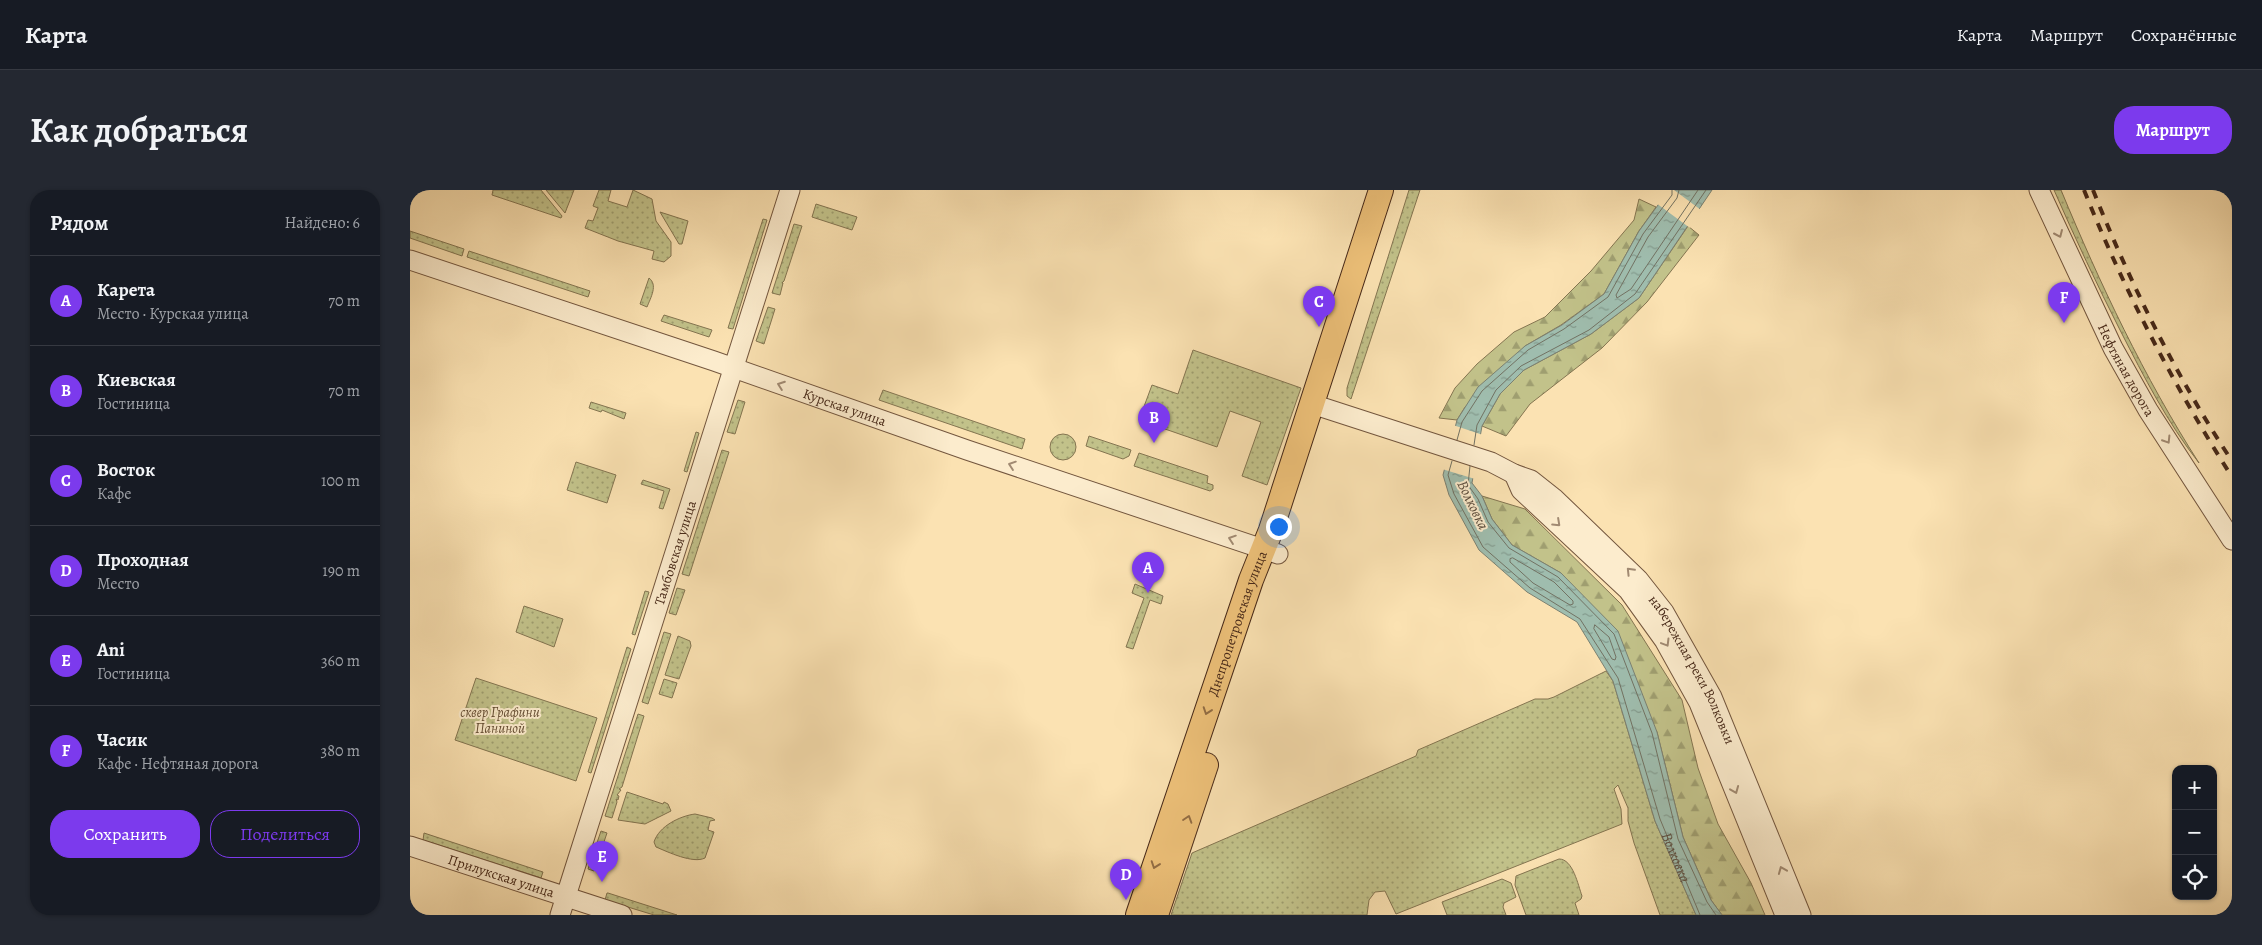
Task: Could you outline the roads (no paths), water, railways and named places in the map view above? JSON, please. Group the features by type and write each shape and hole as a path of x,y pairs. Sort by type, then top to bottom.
{"main road":[{"name":"Днепропетровская улица","path":"1320,406 1381,190"},
{"name":"Днепропетровская улица","path":"1156,915 1270,551 1271,530 1320,406 1396,190"},
{"name":"Днепропетровская улица","path":"1138,915 1270,551"}],"street":[{"name":"Тамбовская улица","path":"560,915 790,190"},
{"name":"Нефтяная дорога","path":"2039,190 2080,281 2126,372 2232,540"},
{"name":"Курская улица","path":"410,260 1270,551"},
{"name":"набережная реки Волковки","path":"1320,406 1491,462 1514,474 1531,480 1555,499 1628,568 1664,612 1712,697 1800,915"},
{"name":"набережная реки Волковки","path":"1514,474 1521,490 1628,590 1664,640 1699,703 1785,915"},
{"name":"Прилукская улица","path":"410,846 622,915"}],"water":[{"name":"Волковка","path":"1669,190 1712,190 1639,298 1591,334 1524,370 1500,394 1482,426 1472,483 1482,496 1492,519 1512,545 1561,573 1618,631 1657,732 1683,837 1711,900 1722,915 1696,915 1655,821 1613,681 1577,622 1527,592 1479,550 1449,495 1443,475 1457,420 1478,387 1525,346 1562,325 1604,294 1639,231"}],"railway":[{"path":"2084,190 2099,227 2151,337 2190,408 2232,477"},
{"path":"2093,190 2107,225 2156,329 2192,397 2232,461"}],"place":[{"name":"Часик","path":"2064,323"},
{"name":"Восток","path":"1319,327"},
{"name":"Киевская","path":"1154,443"},
{"name":"Карета","path":"1148,593"},
{"name":"Ani","path":"602,882"},
{"name":"Проходная","path":"1126,900"}],"park label":[{"name":"сквер Графини Паниной","path":"500,720"}]}
